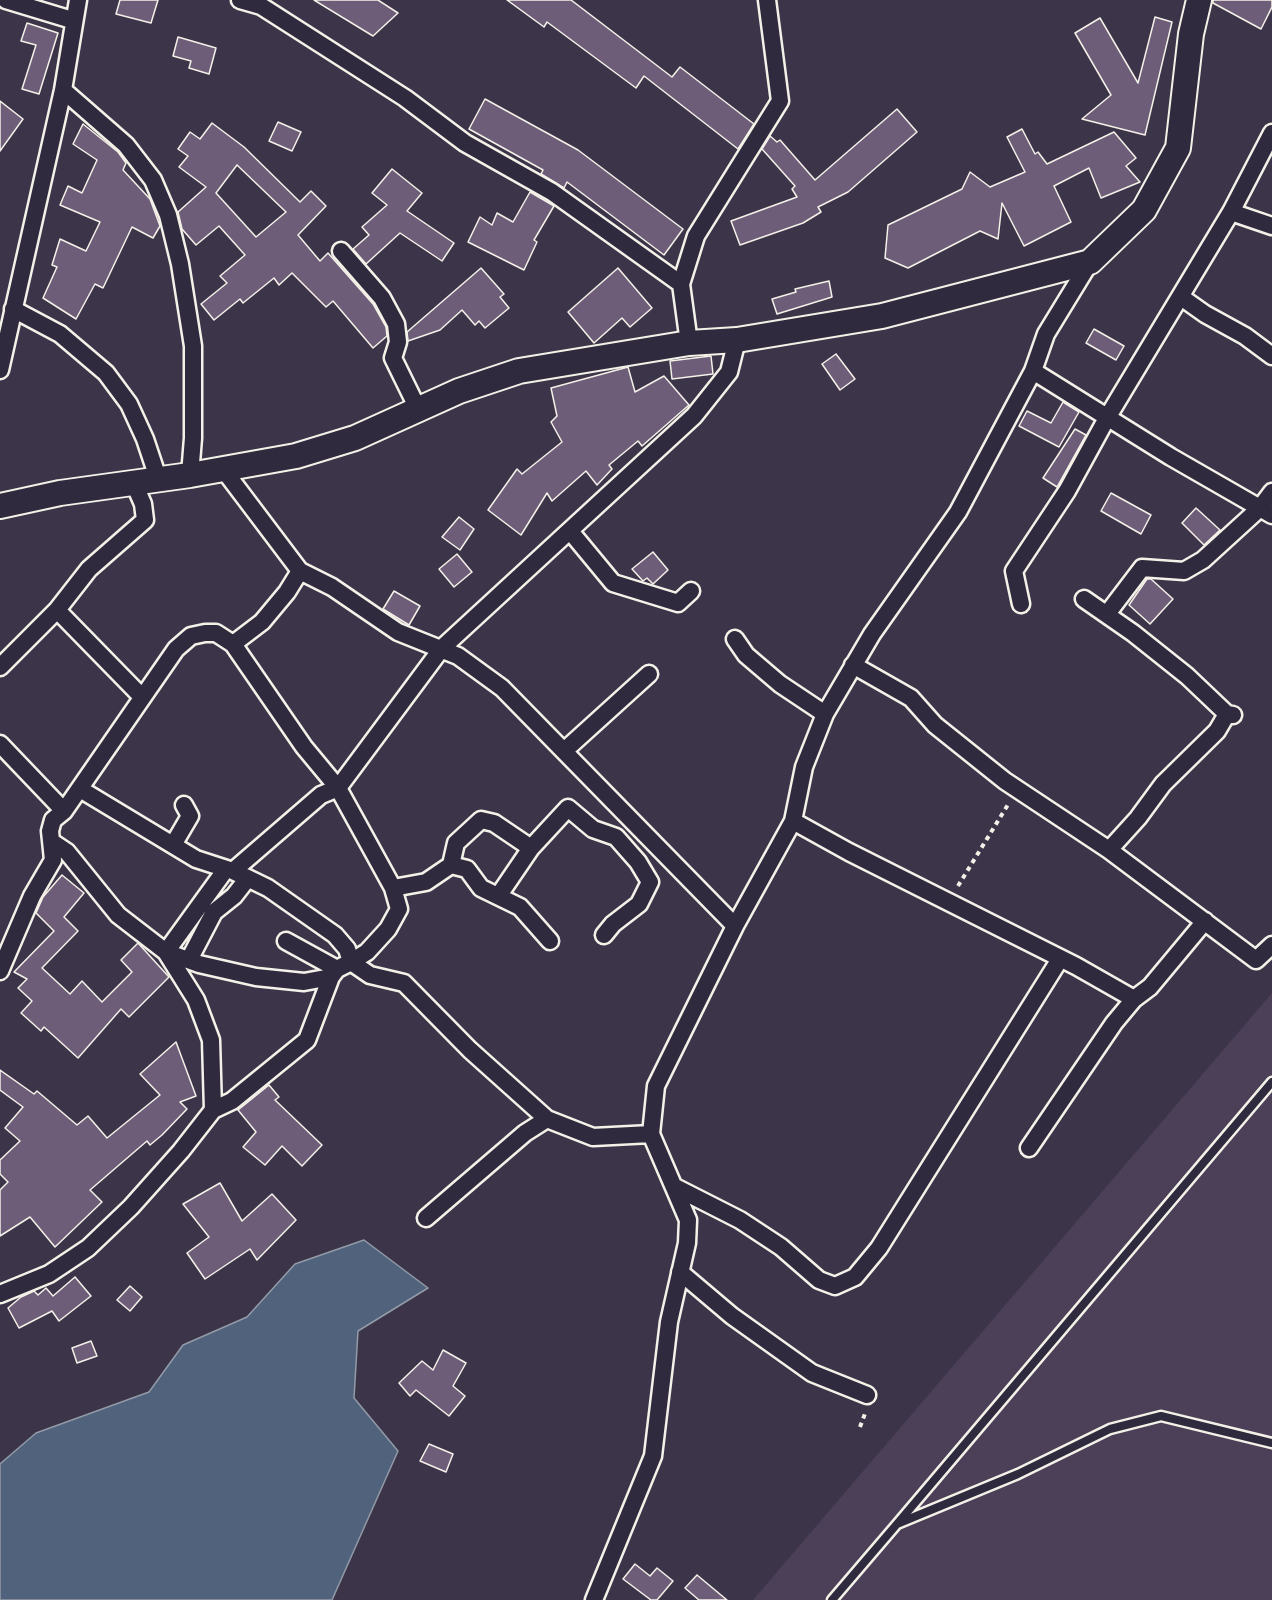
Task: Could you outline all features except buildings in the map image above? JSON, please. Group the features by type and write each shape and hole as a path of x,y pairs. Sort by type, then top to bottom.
{"main road":[{"path":"0,506 133,481 190,475 296,456 355,438 459,391 519,371 689,343 737,339 882,316 1090,262 1144,210 1178,148 1191,34 1199,0"}],"street":[{"path":"6,0 72,20"},
{"path":"0,370 63,90 72,20 78,0"},
{"path":"240,0 262,3 405,98 465,143 552,192 681,284"},
{"path":"689,343 681,284 696,236 780,101 767,0"},
{"path":"63,90 126,145 153,180 168,215 180,264 193,346 194,438 190,475"},
{"path":"1021,604 1014,571 1067,492 1107,418 1232,212 1272,133"},
{"path":"1232,212 1272,226"},
{"path":"341,251 382,298 396,324 398,342 393,358 418,409"},
{"path":"594,1600 653,1455 669,1322 687,1243 688,1220 651,1134 656,1086 735,926 793,821 804,767 825,714 917,566 958,512 1034,371 1046,334 1090,262"},
{"path":"1181,297 1205,314 1245,336 1272,356"},
{"path":"13,309 60,334 106,374 129,404 145,439 158,478"},
{"path":"166,952 236,873 321,795 338,788 442,648 694,416 729,372 737,339"},
{"path":"1034,371 1107,418 1266,512"},
{"path":"223,469 300,571 332,587 398,632 442,648 502,688 735,926"},
{"path":"0,667 57,610 89,569 145,520 143,504 133,481"},
{"path":"1107,614 1143,568 1184,571 1203,560 1266,512 1272,492"},
{"path":"570,531 613,583 678,603 691,591"},
{"path":"233,644 262,622 287,592 300,571"},
{"path":"1084,599 1187,676 1230,715 1217,731 1163,784 1138,818 1109,850"},
{"path":"57,610 142,697"},
{"path":"0,971 32,897 53,860 50,831 53,820 64,811 80,789 176,649 190,636 216,633 233,644 292,731 338,788 393,888 399,909 388,929 367,952 340,969 304,982 256,977 166,952 118,915 67,852 52,842"},
{"path":"735,639 747,655 780,684 825,714"},
{"path":"854,665 910,698 935,724 1017,790 1109,850 1256,960 1272,945"},
{"path":"564,750 649,674"},
{"path":"0,744 64,811"},
{"path":"0,1294 48,1274 87,1248 131,1207 181,1152 213,1110 232,1101 307,1040 347,949 335,935 268,888 236,873 196,859 80,789"},
{"path":"172,845 190,816 184,805"},
{"path":"499,895 531,848 568,808 593,829 616,837 638,862 650,882 639,904 613,924 604,935"},
{"path":"393,888 426,882 451,865 456,843 481,820 494,823 531,848"},
{"path":"793,821 1134,999"},
{"path":"451,865 467,869 481,888 520,907 550,941"},
{"path":"189,960 214,912 234,896 236,873"},
{"path":"1029,1148 1114,1023 1134,999 1149,987 1205,921"},
{"path":"286,941 340,969 404,983 471,1050 547,1119 592,1137 651,1134"},
{"path":"166,952 196,1000 211,1040 213,1110"},
{"path":"675,1187 749,1225 781,1246 819,1280 835,1286 855,1277 879,1248 1060,959"},
{"path":"426,1218 525,1133 547,1119"},
{"path":"680,1272 732,1316 812,1373 867,1395"}],"lane":[{"path":"832,1600 1272,1082"},
{"path":"897,1524 1018,1474 1110,1429 1161,1416 1272,1443"}],"path":[{"path":"943,900 957,886 976,859 1017,790"}],"shaded area":[{"path":"1272,993 1272,1600 753,1600"}],"water":[{"path":"364,1240 428,1288 358,1331 354,1398 398,1451 332,1600 0,1600 0,1464 36,1433 149,1392 183,1345 247,1317 295,1264"}]}
